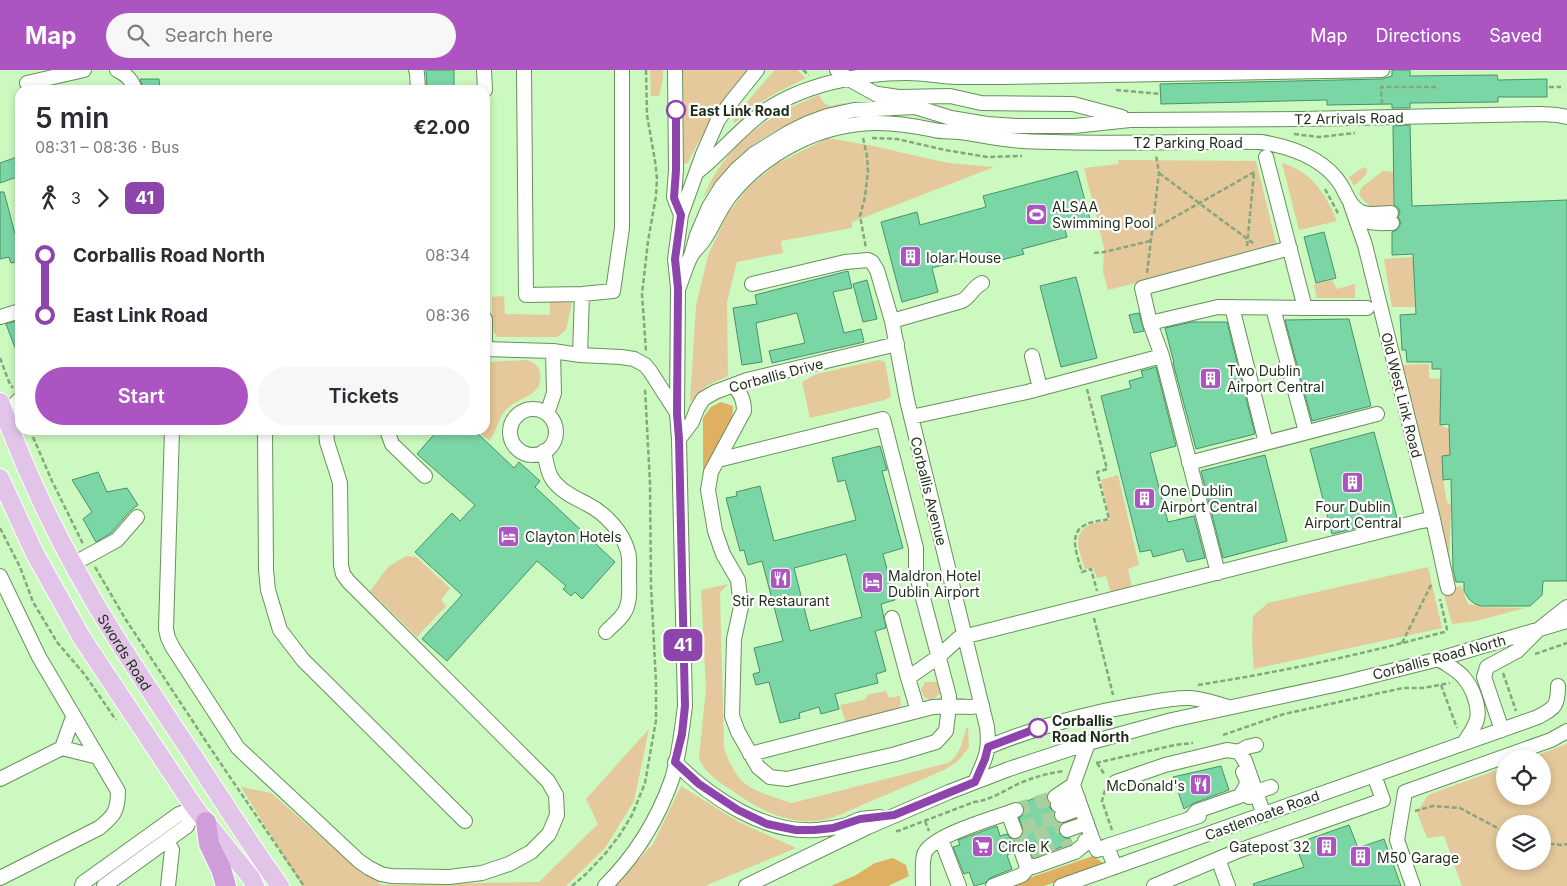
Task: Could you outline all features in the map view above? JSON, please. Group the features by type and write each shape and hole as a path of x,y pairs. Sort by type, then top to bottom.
{"highway":[{"path":"201,815 209,844 221,869 226,886"}],"main road":[{"name":"Swords Road","path":"2,411 41,499 81,560 120,644 280,886"},
{"name":"Swords Road","path":"0,478 5,497 82,638 201,815 251,878 255,886"}],"street":[{"path":"27,83 84,70"},
{"path":"117,70 125,74 133,85"},
{"path":"416,70 418,73 418,85"},
{"path":"484,70 485,85"},
{"path":"524,70 526,295 582,294 613,291 622,228 622,70"},
{"path":"675,70 676,170 674,198 681,215"},
{"path":"605,886 621,870 642,842 654,819 672,778 682,734 685,706 677,414 678,288 675,259 681,215 703,154 718,120 757,70"},
{"path":"889,70 905,73"},
{"path":"697,172 763,113 780,102 842,74 932,72 956,77 1002,77 1382,70"},
{"name":"T2 Parking Road","path":"842,74 907,113 940,124 956,132"},
{"name":"T2 Arrivals Road","path":"878,94 899,97 950,96 980,103 1073,104 1130,120"},
{"name":"T2 Arrivals Road","path":"691,256 697,235 710,207 718,193 736,170 754,154 788,133 826,116 854,110 915,107 951,118 987,124 1016,126 1074,126 1130,120 1314,119 1542,114 1567,117"},
{"name":"T2 Parking Road","path":"678,288 691,256 704,239 729,197 757,168 791,145 814,135 833,129 877,123 918,126 936,131 1020,141 1077,143 1252,142 1282,145 1313,160 1330,172 1340,184 1352,207"},
{"path":"1266,160 1305,308"},
{"path":"1352,207 1366,214 1391,218"},
{"name":"Old West Link Road","path":"1352,207 1366,245 1433,519 1444,593"},
{"path":"1218,573 1162,356 1152,329 1142,288 1290,248"},
{"path":"752,284 867,256"},
{"name":"Corballis Avenue","path":"867,256 876,270 892,321 904,388 987,727 988,747 975,782"},
{"path":"892,321 962,301 968,298 974,288 982,283"},
{"path":"580,355 582,294"},
{"path":"1152,329 1218,307 1368,308"},
{"path":"1232,307 1266,443"},
{"path":"1273,308 1306,432"},
{"path":"0,317 15,312"},
{"name":"Corballis Drive","path":"679,439 692,422 697,409 704,399 715,392 747,380 897,344"},
{"path":"490,349 553,351 634,359 645,365 655,377 677,414"},
{"path":"547,414 554,393 553,351"},
{"path":"1032,356 1040,388"},
{"path":"911,417 1040,388 1162,356"},
{"path":"718,460 883,420 916,548 916,572 948,696 949,706 946,731 936,742 787,779 770,777 758,767 750,754 732,716 734,640 740,607 738,580 723,554 715,531 708,490 711,472 744,411 744,400 734,386"},
{"path":"2,411 15,398"},
{"path":"525,410 540,410 552,419 555,426 554,440 544,452 530,455 523,453 512,442 510,427 518,414 525,410"},
{"path":"1189,463 1377,414"},
{"path":"172,435 166,629 173,648 238,748 359,860 381,874 449,878 482,873 508,864 531,852 549,834 557,815 556,795 548,781 343,574 341,565 340,483 326,435"},
{"path":"265,435 266,570 268,590 280,630 303,660 465,821"},
{"path":"389,435 392,444 425,476"},
{"path":"544,452 550,476 556,484 572,497 599,512 612,523 623,539 629,554 628,602 624,613 606,632"},
{"path":"81,560 117,540 137,517"},
{"path":"908,678 964,636 1052,622 1218,573 1433,519"},
{"path":"0,576 39,657 118,791 118,804 110,819 99,828 0,878"},
{"path":"1502,730 1484,677 1487,667 1517,651 1538,630 1567,607"},
{"path":"892,618 918,711"},
{"name":"Corballis Road North","path":"746,886 894,815 975,782 1088,743 1172,720 1343,683 1439,659 1567,621"},
{"path":"1439,659 1456,670 1465,679 1476,702 1477,717 1475,724 1463,744"},
{"name":"Castlemoate Road","path":"1061,886 1538,717 1553,709 1558,697 1558,686"},
{"path":"988,747 1063,720 1151,702 1193,698 1228,707"},
{"path":"750,754 932,707 949,706 962,708 982,705"},
{"path":"62,748 73,717"},
{"path":"1413,886 1397,840 1405,792 1551,740 1567,732"},
{"path":"1088,743 1079,768 1084,814 1097,850 1244,801 1256,792 1271,787"},
{"path":"1110,781 1227,750 1239,752 1247,747 1256,745"},
{"path":"0,779 62,748 98,757"},
{"path":"1239,752 1245,761 1264,815"},
{"path":"1148,771 1172,770 1225,757 1231,757 1240,763 1247,781 1244,791 1236,797 1197,811 1191,818"},
{"path":"675,762 699,784 738,810 767,824 778,827 814,830 833,828 860,819 894,815"},
{"path":"1154,886 1218,859 1383,800 1374,775"},
{"path":"82,886 83,883 179,814 201,815"},
{"path":"1064,822 1084,814"},
{"path":"1064,822 1084,814"},
{"path":"1064,822 1084,814"},
{"path":"992,886 1022,875 1028,868 1027,857 1033,867 1075,852 1084,814"},
{"path":"104,886 201,815"},
{"path":"923,886 924,854 930,844 953,832 1015,821"},
{"path":"1136,837 1144,858"},
{"path":"941,839 959,886"},
{"path":"167,841 172,850 168,886"},
{"path":"1112,845 1115,867"},
{"path":"1218,859 1228,886"}],"path":[{"path":"646,70 647,115 657,178 642,294 646,354"},
{"path":"803,70 811,78"},
{"path":"1382,91 1381,87 1435,86 1435,90"},
{"path":"1548,87 1561,86"},
{"path":"1287,133 1320,137 1355,133"},
{"path":"863,138 868,171 865,197 860,216 867,256"},
{"path":"1142,288 1146,280 1159,173 1156,155"},
{"path":"1152,230 1254,173 1266,160"},
{"path":"1159,173 1268,254"},
{"path":"1245,260 1254,173"},
{"path":"1094,253 1150,241"},
{"path":"0,358 15,390"},
{"path":"1092,375 1094,380 1087,390 1107,469 1097,472 1109,519 1086,524 1081,528 1075,539 1075,545 1082,572 1091,569 1098,595"},
{"path":"572,886 605,854 632,815 644,784 656,720 651,585 650,483 645,381"},
{"path":"32,435 52,481 81,560 126,620 304,886"},
{"path":"0,528 20,567 33,602 56,642 85,674 118,723"},
{"path":"1402,644 1435,577"},
{"path":"1190,686 1290,670 1402,644 1444,632 1447,629 1447,625 1444,593"},
{"path":"1092,612 1114,697"},
{"path":"1501,667 1520,724"},
{"path":"1216,737 1284,714 1403,688 1423,688 1458,681"},
{"path":"1441,685 1463,744"},
{"path":"925,821 974,802 982,802 993,798 1014,785 1051,773 1175,745 1199,742"},
{"path":"1097,763 1110,781 1102,801 1112,845"},
{"path":"1398,832 1408,813 1433,806 1460,808 1496,827"},
{"path":"1551,844 1567,844"}],"shaded area":[{"path":"650,70 663,70 659,96 651,96"},
{"path":"683,70 747,70 714,115 688,163 684,164"},
{"path":"775,70 797,70 806,78 754,106 735,123 733,121 738,114"},
{"path":"819,95 823,102 829,106 845,103 846,107 802,119 782,127 765,137 733,163 703,198 723,162 750,134 782,112"},
{"path":"828,138 948,163 994,167 852,222 852,228 781,241 783,253 737,262 727,302 728,376 708,385 690,402 696,306 708,256 727,214 750,186 776,164"},
{"path":"1118,160 1256,161 1277,247 1108,290 1103,272 1104,248 1084,168 1119,164"},
{"path":"1282,163 1301,172 1316,185 1328,202 1337,221 1299,230"},
{"path":"1364,167 1367,169 1366,175 1354,186 1349,177"},
{"path":"1383,171 1393,172 1393,206 1377,207 1369,205 1359,194 1362,187"},
{"path":"1413,257 1415,307 1392,307 1384,259"},
{"path":"1332,280 1337,289 1355,284 1355,298 1317,298 1315,284"},
{"path":"504,296 505,314 550,315 550,301 572,303 566,330 557,337 498,337 492,330 492,297"},
{"path":"527,360 536,365 540,373 540,381 534,392 511,405 506,410 489,441 482,435 490,435 490,362"},
{"path":"879,360 885,362 891,396 885,400 810,418 802,382 817,374"},
{"path":"1429,364 1429,378 1441,379 1440,425 1449,429 1450,455 1442,456 1443,480 1447,502 1451,505 1449,564 1399,365"},
{"path":"721,402 733,406 732,427 703,474 703,418 711,407"},
{"path":"1118,475 1139,565 1128,569 1132,588 1111,593 1106,576 1097,578 1093,567 1085,569 1078,540 1082,530 1087,526 1110,520 1101,480"},
{"path":"406,556 416,557 450,588 441,600 446,606 417,637 370,591 388,567"},
{"path":"1428,567 1442,628 1254,669 1253,616 1268,603"},
{"path":"728,584 720,593 724,748 736,773 747,785 792,803 948,763 958,752 966,728 968,728 969,747 959,760 946,769 840,815 823,820 800,821 777,816 756,806 720,783 710,774 699,758 706,689 701,590"},
{"path":"1461,586 1468,604 1483,607 1525,608 1476,621 1452,624 1443,591"},
{"path":"925,682 937,682 940,694 931,700 925,698 921,690"},
{"path":"886,691 889,698 900,696 901,705 893,712 846,723 840,705 863,700 867,698 866,695"},
{"path":"649,729 634,801 605,848 566,886 302,886 241,787 271,793 345,858 382,885 539,882 598,824 586,799"},
{"path":"1567,744 1567,886 1462,886 1444,836 1427,838 1417,812 1428,795 1496,770 1496,805 1551,805 1551,750"},
{"path":"681,786 739,822 796,848 705,886 615,886 653,844"},
{"path":"1093,856 1106,865 1044,886 1006,886"},
{"path":"893,858 906,865 909,876 888,886 831,886 856,875 875,863"}],"building":[{"path":"426,70 454,70 454,85 427,85"},
{"path":"1392,70 1410,70 1410,76 1497,75 1498,80 1547,79 1547,97 1498,97 1498,102 1410,103 1410,108 1392,108 1392,104 1327,105 1327,100 1161,104 1160,84 1382,79 1392,76"},
{"path":"140,79 159,79 160,85 142,85"},
{"path":"1410,125 1412,206 1567,200 1567,581 1543,581 1542,595 1530,606 1481,606 1469,599 1464,591 1464,582 1456,582 1453,569 1451,479 1443,480 1442,456 1450,455 1449,424 1440,425 1441,369 1432,369 1432,362 1407,362 1406,350 1402,350 1400,315 1416,314 1413,254 1392,255 1392,232 1397,230 1401,223 1398,217 1399,209 1394,205 1393,126"},
{"path":"15,158 15,178 0,183 0,163"},
{"path":"1077,171 1090,219 1064,226 1067,237 1022,249 1024,254 994,262 991,252 932,268 938,292 902,302 881,222 917,212 920,225 986,207 983,196"},
{"path":"0,192 4,192 15,234 15,262 11,263 9,257 0,259"},
{"path":"1324,232 1336,278 1316,283 1304,237"},
{"path":"848,271 852,288 833,292 844,333 861,329 864,342 772,363 769,351 805,343 797,313 756,323 762,362 742,365 733,308 757,304 755,295"},
{"path":"1076,277 1097,358 1061,367 1040,286"},
{"path":"867,280 877,319 863,322 853,284"},
{"path":"1139,313 1144,331 1134,333 1129,315"},
{"path":"1349,319 1371,406 1312,421 1285,320"},
{"path":"15,321 15,348 6,324"},
{"name":"Two Dublin Airport Central","path":"1192,322 1227,322 1255,434 1196,449 1165,328"},
{"name":"One Dublin Airport Central","path":"1156,367 1176,446 1150,453 1168,522 1194,516 1205,558 1187,562 1183,549 1153,557 1151,550 1140,552 1101,396 1131,388 1129,381 1143,377 1141,371"},
{"name":"Four Dublin Airport Central","path":"1374,432 1397,518 1332,534 1310,449"},
{"name":"Clayton Hotels","path":"434,435 479,435 514,468 519,462 540,481 535,487 615,562 582,599 575,592 571,596 563,589 566,586 537,561 447,661 422,639 462,595 415,552 452,513 460,521 475,505 417,454"},
{"name":"Maldron Hotel Dublin Airport","path":"880,446 887,470 882,471 903,548 883,554 895,600 881,604 886,628 875,631 886,671 876,674 878,683 835,694 839,709 821,714 819,707 799,713 800,718 780,723 769,682 756,685 753,674 760,672 754,648 783,641 762,561 748,565 744,550 740,551 726,498 737,496 736,492 760,486 774,541 856,520 845,480 838,482 832,458","holes":["846,554 862,617 810,631 794,568"]},
{"path":"1265,455 1287,541 1223,558 1201,471"},
{"path":"98,472 107,492 127,488 138,505 130,511 111,533 96,542 83,519 92,512 72,480"},
{"name":"McDonald's","path":"1221,766 1229,790 1194,803 1184,809 1173,777"},
{"path":"1047,794 1046,798 1054,812 1054,818 1061,824 1059,833 1065,838 1070,838 1072,843 1033,858 1027,844 1022,841 1018,842 1013,848 1013,853 1007,855 1012,869 990,878 985,883 974,886 969,872 964,874 953,847 960,845 958,840 997,826 1000,836 1007,834 1014,840 1019,839 1024,832 1019,818 1025,811 1021,803"},
{"name":"M50 Garage","path":"1349,825 1358,848 1384,839 1401,886 1254,886 1253,884 1304,867 1295,844"}],"tunnel":[{"path":"1016,810 1055,797"},
{"path":"1023,828 1062,815"},
{"path":"1015,833 1027,838 1065,824"},
{"path":"1031,853 1053,844"},
{"path":"1043,856 1073,845"}],"bus line":[{"name":"41","path":"676,110 676,183 674,198 681,215 675,259 678,288 677,414 685,706 682,734 675,762 699,784 753,818 778,827 814,830 846,825 860,819 894,815 975,782 988,747 1038,728"}],"place":[{"name":"East Link Road","path":"676,110"},
{"name":"ALSAA Swimming Pool","path":"1036,214"},
{"name":"Iolar House","path":"910,257"},
{"name":"Two Dublin Airport Central","path":"1211,378"},
{"name":"Four Dublin Airport Central","path":"1353,483"},
{"name":"One Dublin Airport Central","path":"1144,498"},
{"name":"Clayton Hotels","path":"509,536"},
{"name":"Stir Restaurant","path":"781,578"},
{"name":"Maldron Hotel Dublin Airport","path":"872,583"},
{"name":"Corballis Road North","path":"1038,728"},
{"name":"McDonald's","path":"1201,785"},
{"name":"Circle K","path":"982,846"},
{"name":"Gatepost 32","path":"1326,846"},
{"name":"M50 Garage","path":"1361,857"}]}
